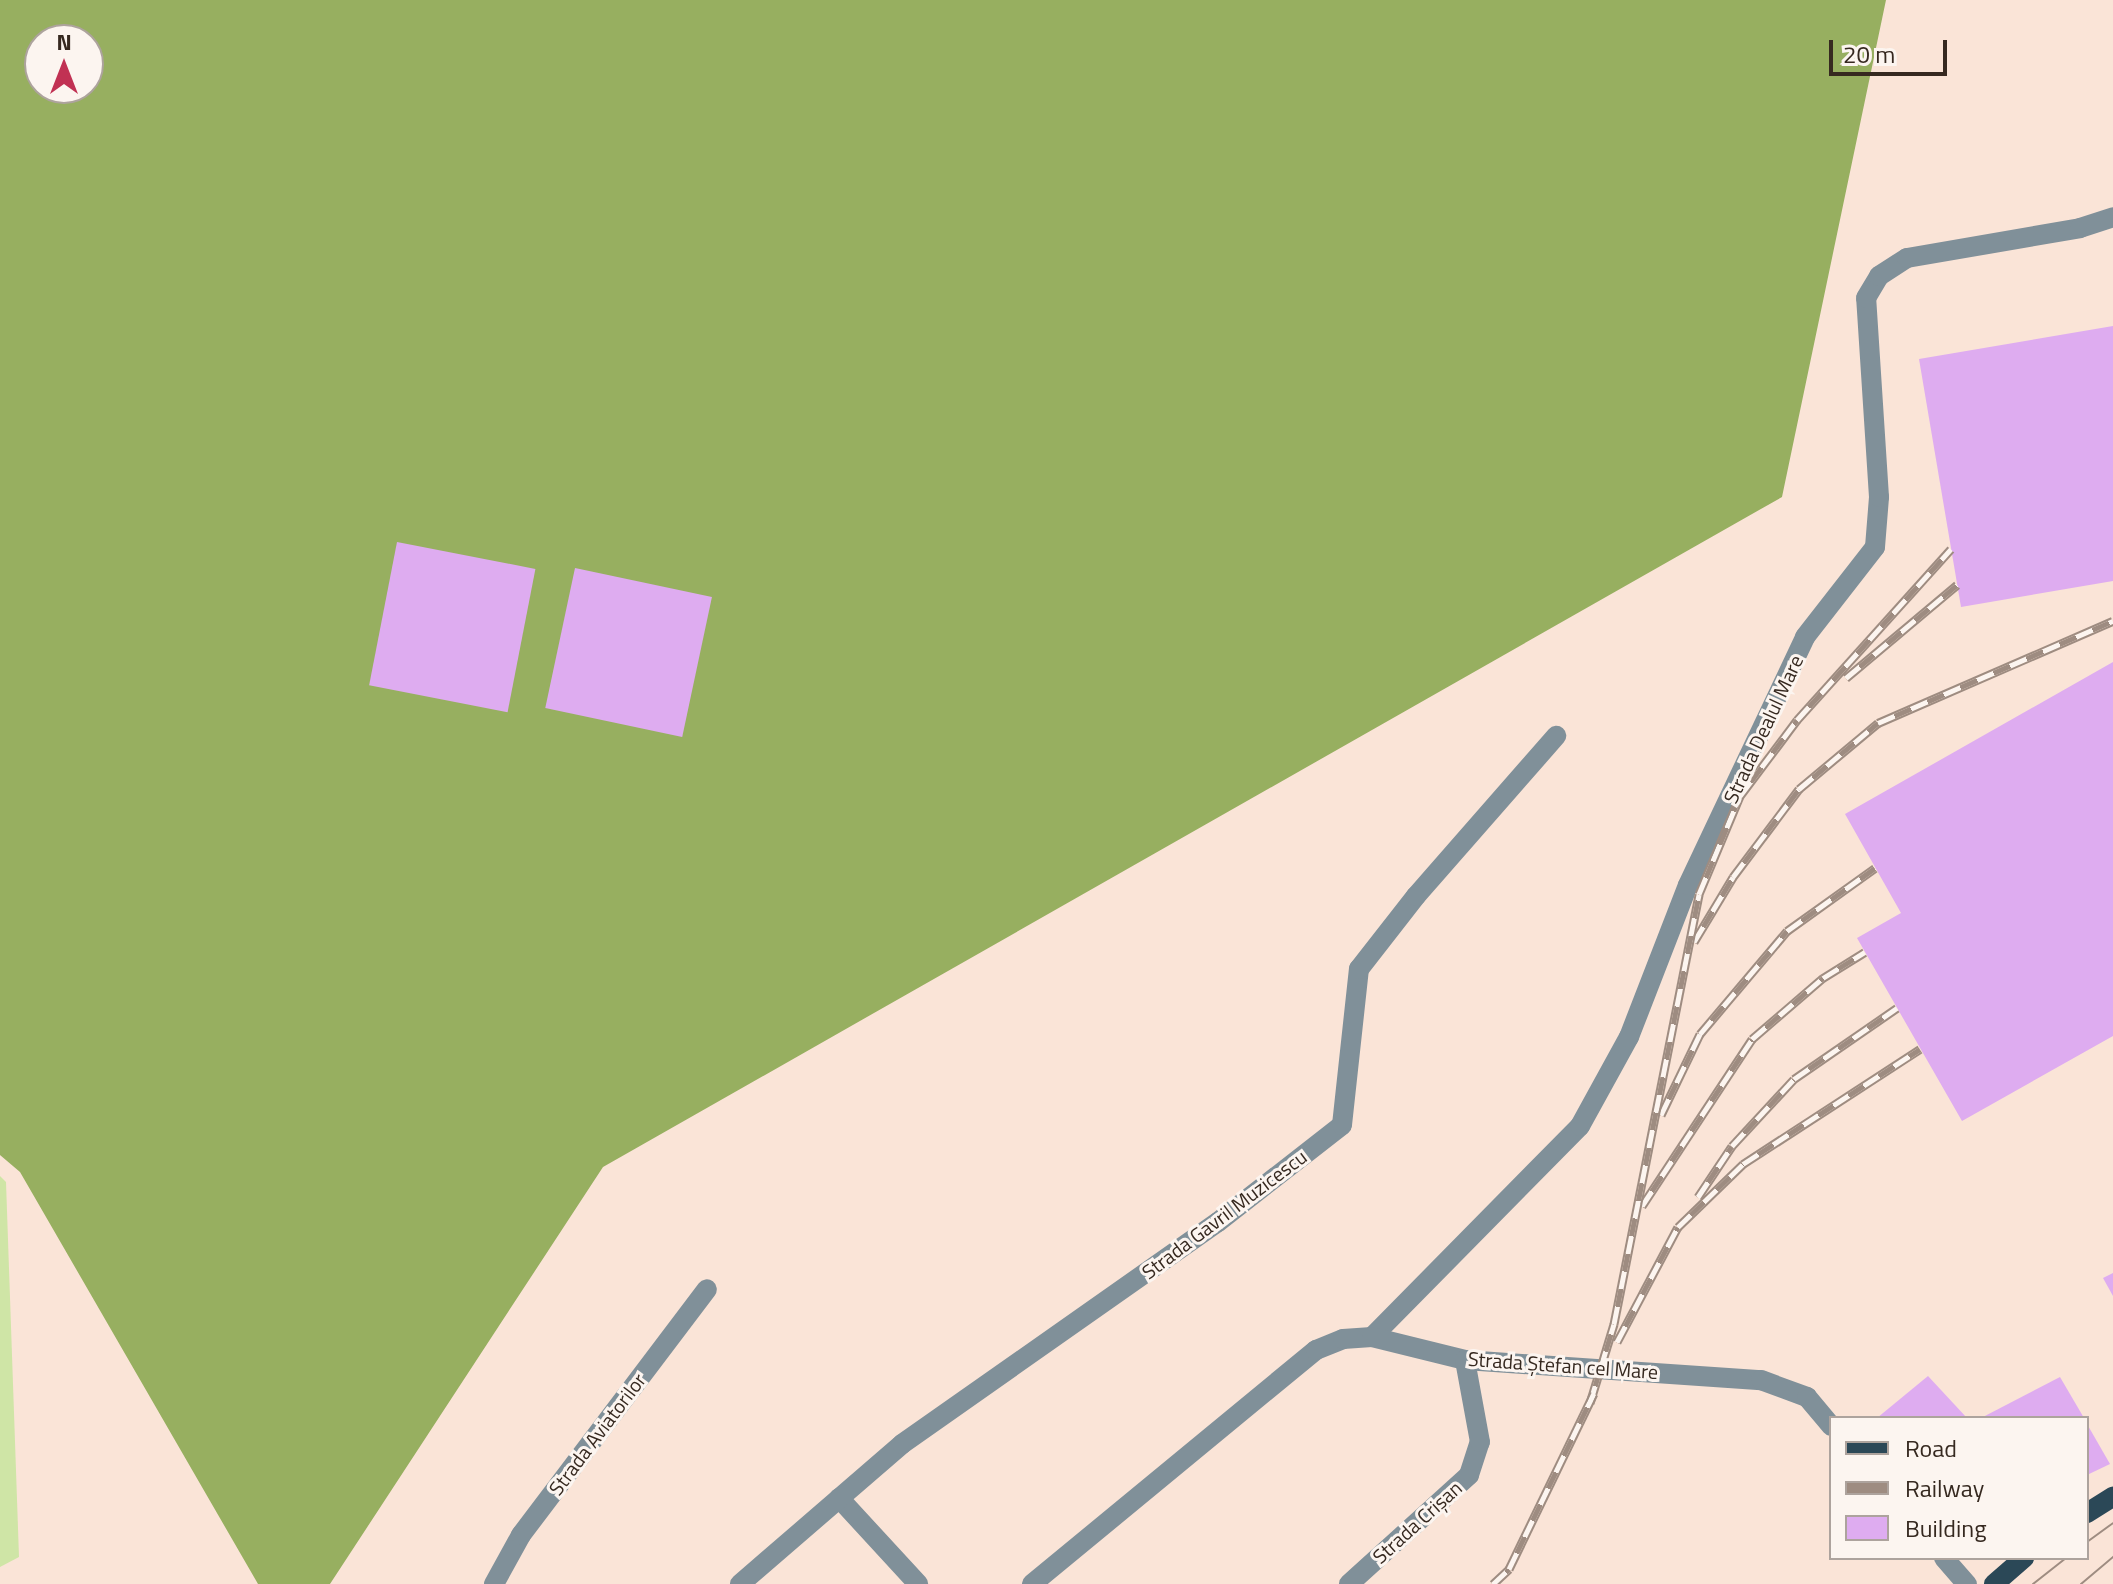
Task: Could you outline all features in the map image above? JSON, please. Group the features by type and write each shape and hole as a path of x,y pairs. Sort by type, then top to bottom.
{"main road":[{"path":"2089,1512 2113,1497"},
{"path":"1994,1584 2022,1560"}],"street":[{"name":"Strada Dealul Mare","path":"1372,1337 1580,1126 1629,1037 1688,885 1805,637 1875,547 1879,497 1866,298 1879,276 1907,258 2080,228 2113,217"},
{"name":"Strada Gavril Muzicescu","path":"740,1584 902,1444 1218,1222 1342,1125 1359,969 1416,896 1556,736"},
{"name":"Strada Aviatorilor","path":"494,1584 521,1535 707,1289"},
{"name":"Strada Ștefan cel Mare","path":"1032,1584 1316,1350 1343,1339 1372,1337 1465,1360 1761,1380 1807,1397 1829,1424"},
{"name":"Strada Crișan","path":"1349,1584 1469,1475 1480,1442 1465,1360"},
{"path":"839,1498 918,1584"},
{"path":"1946,1560 1967,1584"}],"green space":[{"path":"0,0 1886,0 1782,497 603,1167 330,1584 258,1584 20,1172 0,1155"},
{"path":"0,1176 6,1182 19,1557 0,1567"}],"building":[{"path":"2113,326 2113,581 1961,607 1919,359"},
{"path":"397,542 535,569 508,712 369,685"},
{"path":"575,568 712,597 682,737 545,708"},
{"path":"2113,662 2113,1036 1962,1121 1857,938 1901,913 1845,814"},
{"path":"2113,1273 2113,1296 2103,1278"},
{"path":"1928,1376 1965,1416 1879,1416"},
{"path":"2060,1377 2083,1416 1985,1416"},
{"path":"2089,1427 2110,1464 2089,1474"}],"tram line":[{"path":"2089,1541 2113,1523"},
{"path":"2081,1584 2113,1557"},
{"path":"2033,1584 2063,1560"}],"railway":[{"path":"1590,1403 1614,1324 1699,894 1740,796 1797,720 1951,549"},
{"path":"1846,678 1957,585"},
{"path":"1694,942 1733,877 1799,789 1878,723 2113,621"},
{"path":"1661,1115 1700,1034 1787,931 1875,868"},
{"path":"1642,1206 1752,1039 1823,978 1865,952"},
{"path":"1698,1197 1732,1146 1794,1079 1897,1008"},
{"path":"1617,1342 1678,1227 1743,1164 1920,1049"},
{"path":"1493,1584 1509,1569 1594,1393"}]}
